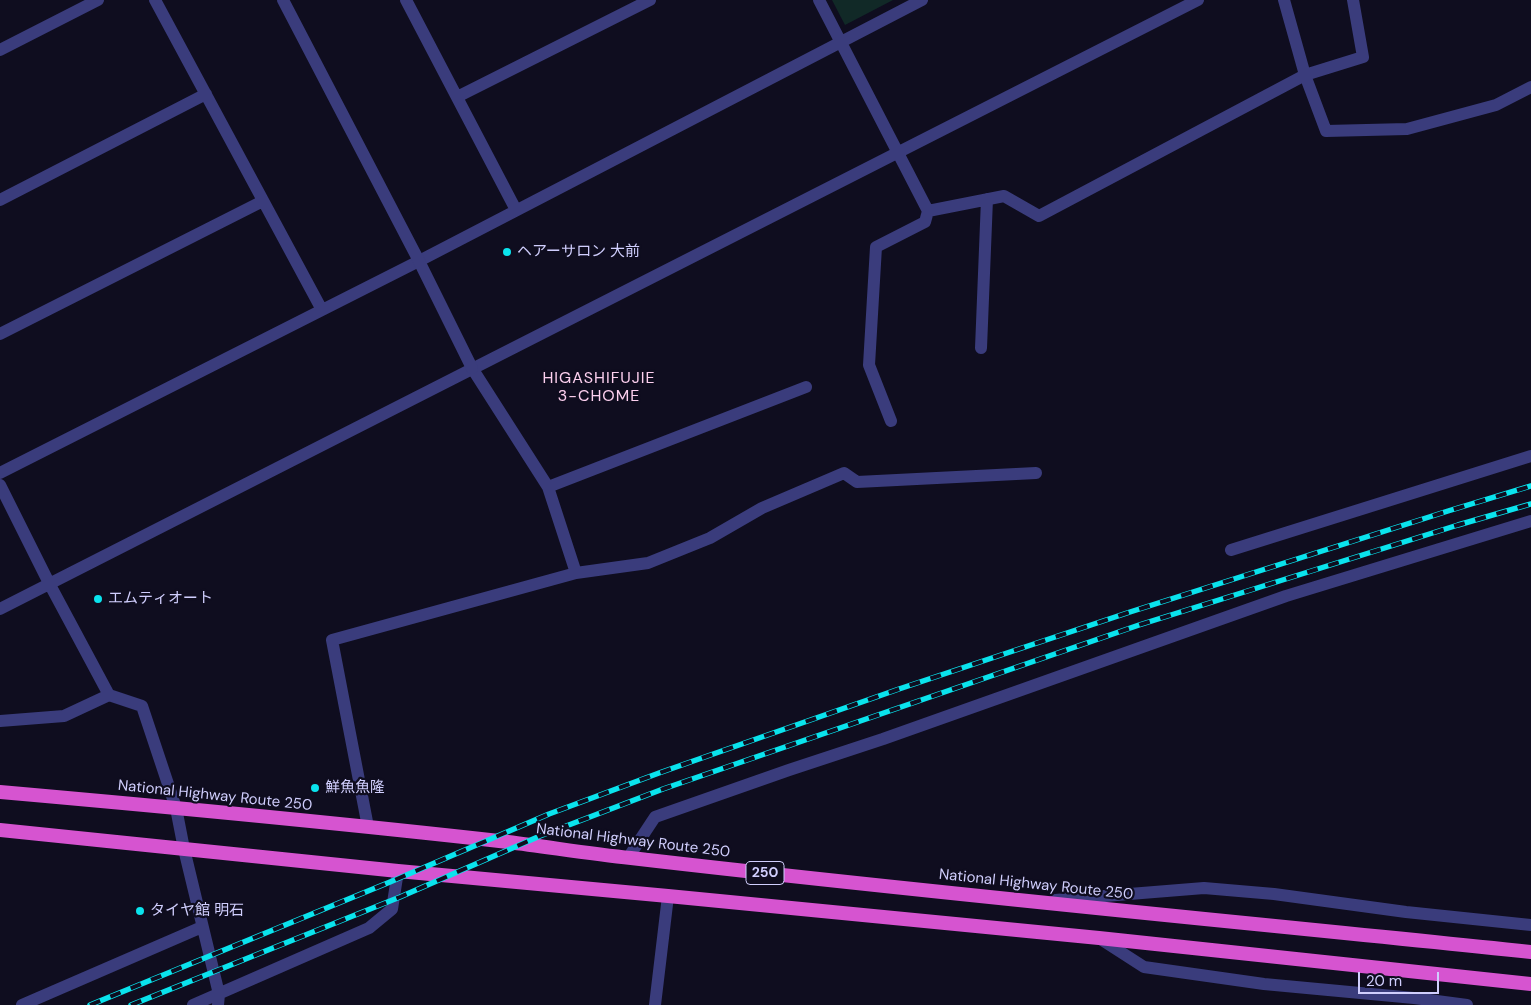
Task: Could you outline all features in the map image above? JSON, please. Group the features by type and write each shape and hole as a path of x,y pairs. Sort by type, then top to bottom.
{"highway":[{"name":"National Highway Route 250","path":"0,792 368,827 511,842 628,858 1036,902 1531,952"},
{"name":"250","path":"0,830 398,871 1099,938 1531,984"}],"street":[{"path":"0,50 98,0"},
{"path":"155,0 322,310"},
{"path":"283,0 419,261 472,368 548,487 576,573"},
{"path":"406,0 516,210"},
{"path":"457,97 650,0"},
{"path":"819,0 928,211 925,222 876,247 869,366 891,421"},
{"path":"0,473 419,261 922,0"},
{"path":"0,609 1198,0"},
{"path":"1284,0 1305,75 1326,131 1407,129 1496,105 1531,87"},
{"path":"928,211 1004,196 1039,216 1305,75 1363,57 1353,0"},
{"path":"0,200 206,94"},
{"path":"981,348 987,199"},
{"path":"0,334 263,201"},
{"path":"548,487 806,387"},
{"path":"1231,550 1531,456"},
{"path":"368,827 332,640 576,573 648,563 710,538 762,508 844,473 857,482 1036,473"},
{"path":"0,485 49,583 109,695 142,706 176,808 218,999"},
{"path":"628,858 655,817 893,736 1286,596 1531,520"},
{"path":"0,721 64,716 109,695"},
{"path":"193,1005 218,999 369,928 392,909 398,871"},
{"path":"1036,902 1204,888 1274,894 1406,912 1531,925"},
{"path":"656,1005 668,896"},
{"path":"22,1005 202,927"},
{"path":"1099,938 1144,967 1264,984 1414,998 1466,1005"}],"green space":[{"path":"832,0 893,0 845,25"}],"railway":[{"path":"90,1005 390,882 549,814 659,773 899,689 1130,612 1531,486"},
{"path":"131,1005 400,897 540,836 663,789 1139,625 1531,504"}],"place":[{"name":"ヘアーサロン 大前","path":"507,252"},
{"name":"エムティオート","path":"98,599"},
{"name":"鮮魚魚隆","path":"315,788"},
{"name":"タイヤ館 明石","path":"140,911"}],"district":[{"name":"HIGASHIFUJIE 3-CHOME","path":"599,388"}]}
